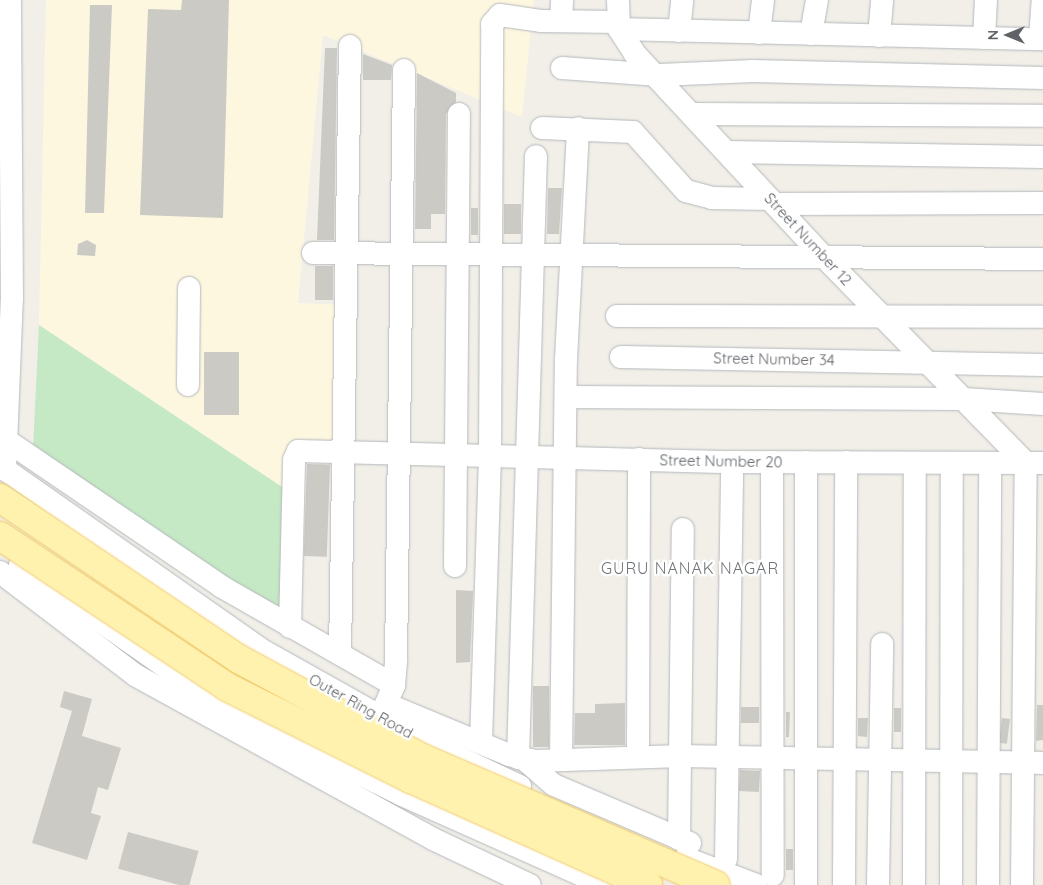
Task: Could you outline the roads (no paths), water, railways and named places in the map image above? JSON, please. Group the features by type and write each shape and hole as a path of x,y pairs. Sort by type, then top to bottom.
{"main road":[{"name":"Outer Ring Road","path":"0,498 256,669 420,756 716,885"},
{"path":"0,536 226,687 411,778 648,885"}],"street":[{"path":"2,468 6,440 10,0"},
{"path":"679,31 682,0"},
{"path":"759,33 762,0"},
{"path":"811,34 818,0"},
{"path":"879,36 882,0"},
{"path":"984,38 986,0"},
{"path":"481,743 490,455 488,254 492,24 500,15 562,11 618,17 679,31 1041,39 1043,0"},
{"name":"Street Number 12","path":"618,17 635,54 659,75 726,152 823,256 926,362 1034,463"},
{"path":"340,654 350,46"},
{"path":"562,68 659,75 753,71 1043,78"},
{"path":"387,702 398,453 404,70"},
{"path":"455,566 456,254 459,114"},
{"path":"693,114 1043,116"},
{"path":"542,128 578,128 634,132 678,187 696,195 773,202 1043,202"},
{"path":"561,760 566,397 574,256 578,128"},
{"path":"726,152 1043,157"},
{"path":"522,759 525,456 534,254 536,156"},
{"path":"313,253 1043,259"},
{"path":"188,385 189,288"},
{"path":"617,316 1043,317"},
{"name":"Street Number 34","path":"621,357 1043,365"},
{"path":"566,397 964,399 1043,404"},
{"path":"6,440 156,544 290,627 340,654 387,702 522,759 554,785 726,858 764,880 800,885"},
{"name":"Street Number 20","path":"290,627 295,454 344,452 455,454 732,462 1034,463"},
{"path":"638,757 640,459"},
{"path":"726,858 730,756 732,462"},
{"path":"764,880 771,757 772,462"},
{"path":"806,462 808,760 806,885"},
{"path":"844,885 846,462"},
{"path":"914,885 915,462"},
{"path":"951,885 952,462"},
{"path":"988,885 990,463"},
{"path":"1022,885 1033,763 1034,463"},
{"name":"Outer Ring Road","path":"2,468 260,649 387,702 604,826 764,880"},
{"path":"679,839 683,529"},
{"path":"0,551 220,705 402,795 604,885"},
{"path":"0,572 135,675 424,835 530,885"},
{"path":"128,641 168,585"},
{"path":"878,885 882,644"},
{"path":"522,759 561,760 730,756 808,760 914,759 988,763 1033,763"}],"district":[{"name":"GURU NANAK NAGAR","path":"690,568"}]}
